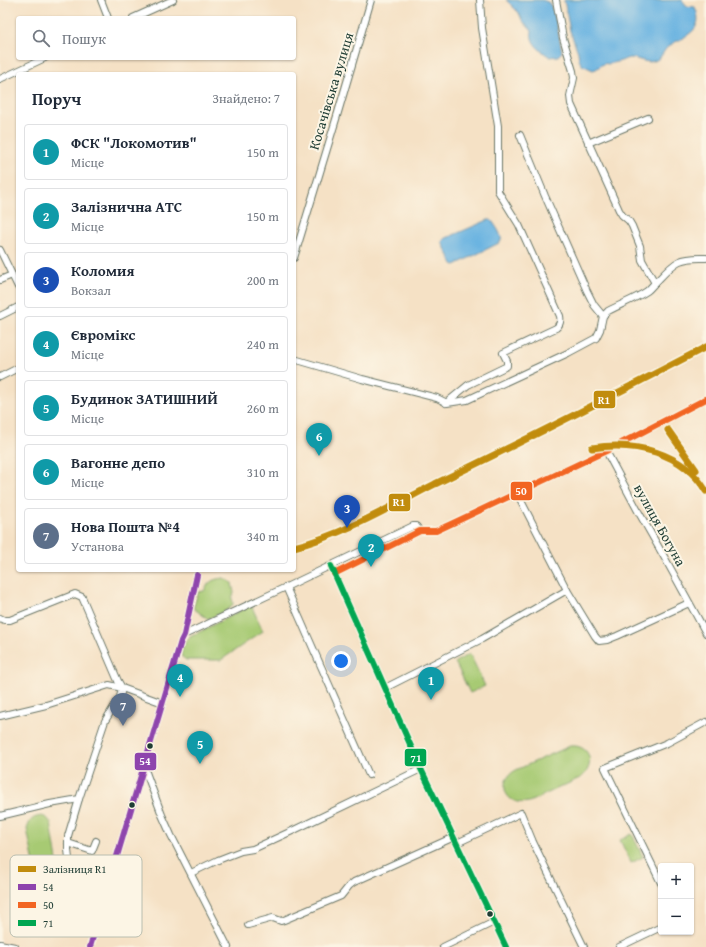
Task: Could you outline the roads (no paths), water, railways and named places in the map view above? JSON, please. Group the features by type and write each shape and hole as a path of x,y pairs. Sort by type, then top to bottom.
{"street":[{"path":"101,0 107,16"},
{"path":"138,16 174,0"},
{"name":"Косачівська вулиця","path":"296,251 371,0"},
{"path":"446,403 468,385 506,366 507,361 503,352 556,328 559,326 561,320 519,225 498,191 498,126 482,28 480,0"},
{"path":"556,0 563,38 573,71 574,78 570,96 571,104 619,210 632,226 640,246 642,260 655,283"},
{"path":"0,79 41,60"},
{"path":"588,143 648,118"},
{"path":"520,135 587,291 594,305 603,316"},
{"path":"0,250 16,284"},
{"path":"296,360 362,379 437,398 446,403 470,400 596,338 603,316 614,308 649,289 667,270 683,259 706,258"},
{"path":"0,280 12,275"},
{"path":"0,316 16,308"},
{"path":"0,377 16,369"},
{"path":"334,574 420,531 436,531 517,493 606,451 706,399"},
{"name":"вулиця Богуна","path":"606,451 706,633"},
{"path":"517,493 567,590 599,641 617,636 689,603"},
{"path":"184,635 413,526 416,526 420,531"},
{"path":"331,566 421,769 506,947"},
{"path":"117,855 184,635 197,575"},
{"path":"286,587 369,775"},
{"path":"385,688 482,639 567,590"},
{"path":"0,618 10,620 75,594 82,596 122,688 120,697 102,727 79,799 68,836 69,855"},
{"path":"0,716 46,705 108,685 122,688 163,703"},
{"path":"658,877 605,768 666,743 706,722"},
{"path":"144,767 168,828 228,947"},
{"path":"191,873 241,851 253,849 421,769"},
{"path":"138,786 145,782 148,782 151,785"},
{"path":"0,816 50,804 79,799"},
{"path":"248,925 274,918 281,921 305,912 341,896 352,884 521,813 533,842 584,947"},
{"path":"68,843 92,851 96,841"},
{"path":"442,947 494,922"},
{"path":"619,947 658,928"},
{"path":"90,947 93,937"},
{"path":"634,940 637,947"},
{"path":"0,944 15,947"}],"water":[{"path":"506,0 542,0 548,2 551,6 556,21 562,52 558,56 550,57 536,46 532,39 532,31 522,20 519,13"},
{"path":"564,0 682,0 687,6 695,7 698,15 698,22 691,32 669,46 657,60 648,62 629,58 604,64 593,70 582,65 579,60 578,52 570,31"},
{"path":"491,220 500,233 501,241 455,265 453,264 442,242 444,239"}],"rail line":[{"name":"R1","path":"296,546 312,542 366,520 706,347"},
{"name":"R1","path":"668,430 696,470"},
{"name":"R1","path":"592,448 624,446 656,452 671,458 684,467 696,478 706,491"}],"place":[{"name":"Вагонне депо","path":"319,456"},
{"name":"Коломия","path":"347,528"},
{"name":"Залізнична АТС","path":"371,567"},
{"name":"Євромікс","path":"180,697"},
{"name":"ФСК \"Локомотив\"","path":"431,700"},
{"name":"Нова Пошта №4","path":"123,726"},
{"name":"Будинок ЗАТИШНИЙ","path":"200,764"}]}
